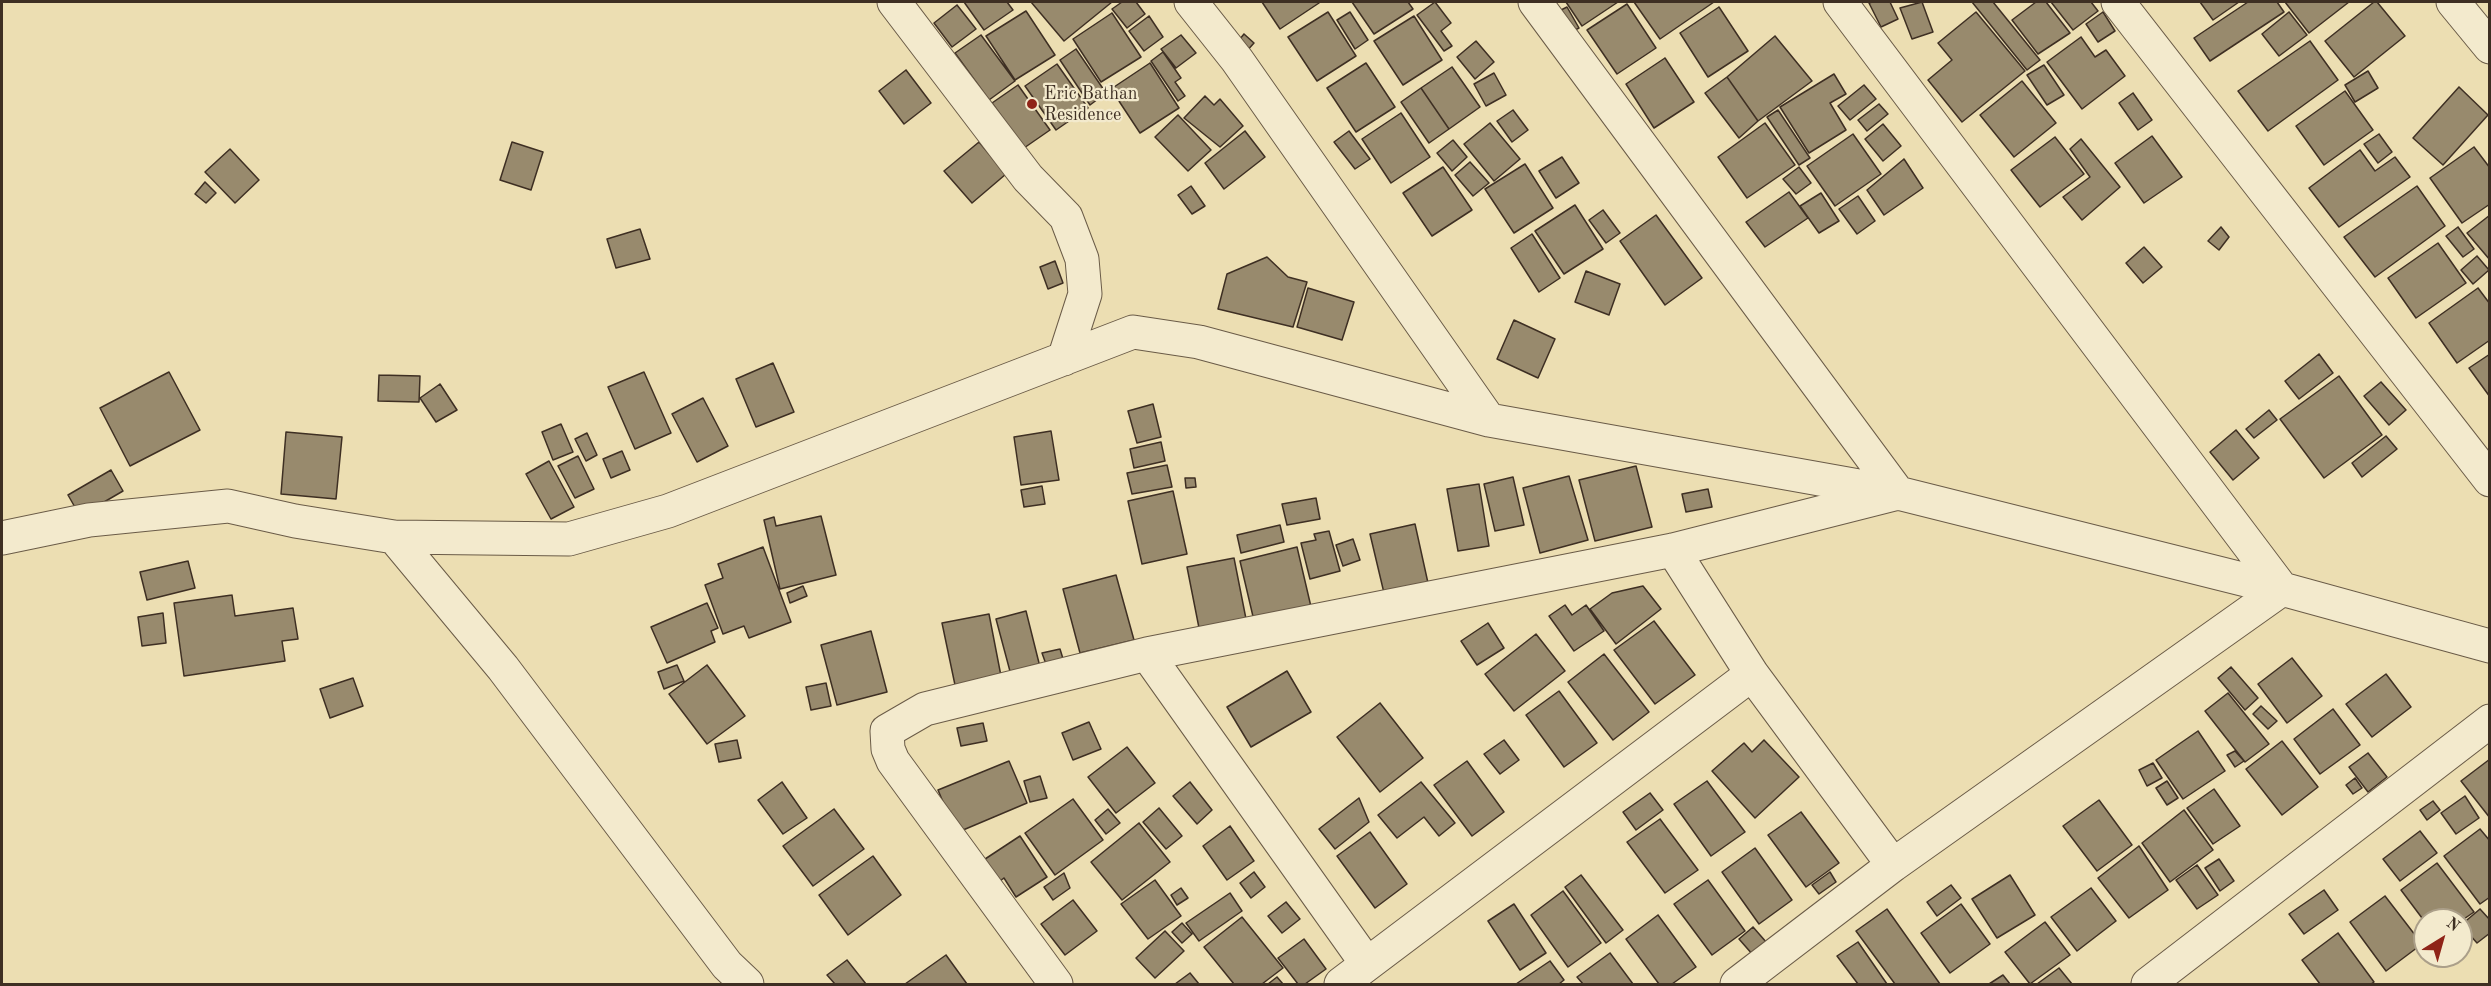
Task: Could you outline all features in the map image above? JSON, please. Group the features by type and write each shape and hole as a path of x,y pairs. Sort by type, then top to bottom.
{"street":[{"path":"894,2 1028,178 1066,217 1082,259 1085,294 1064,359"},
{"path":"1191,2 1237,60 1489,420"},
{"path":"1535,2 1898,493"},
{"path":"1840,2 2282,589"},
{"path":"2118,2 2490,480"},
{"path":"2,538 90,520 228,506 394,537 569,539 634,523 1133,332 1199,342 1489,420 1898,493 2282,589 2490,646"},
{"path":"1056,984 893,761 888,748 887,731 925,709 1148,654 1673,550 1898,493"},
{"path":"394,537 503,668 720,957 747,984"},
{"path":"1673,550 1752,674 1893,865"},
{"path":"1737,984 1893,865 2282,589"},
{"path":"1148,654 1367,964"},
{"path":"1341,984 1752,674"},
{"path":"2148,984 2490,721"}],"building":[{"path":"964,2 1007,2 1013,10 984,30"},
{"path":"1031,2 1112,2 1064,41"},
{"path":"1122,2 1136,2 1145,14 1127,28 1112,9"},
{"path":"1262,2 1318,2 1319,3 1280,29"},
{"path":"1352,2 1408,2 1413,9 1374,34"},
{"path":"1435,2 1451,23 1441,31 1452,46 1444,51 1417,15"},
{"path":"1566,2 1618,2 1582,26"},
{"path":"1634,2 1714,2 1660,39"},
{"path":"1890,2 1898,19 1881,27 1869,3"},
{"path":"1922,2 1933,32 1912,39 1900,8"},
{"path":"1972,2 1993,2 2040,60 2027,70"},
{"path":"2036,2 2046,2 2070,33 2038,54 2012,20"},
{"path":"2051,2 2091,2 2098,11 2073,30"},
{"path":"2200,2 2239,2 2213,20"},
{"path":"2248,2 2277,2 2284,12 2210,61 2194,38"},
{"path":"2285,2 2349,2 2309,33"},
{"path":"2374,2 2377,2 2405,36 2354,77 2325,41"},
{"path":"1627,4 1656,48 1617,74 1587,30"},
{"path":"957,5 976,29 952,47 934,23"},
{"path":"1567,7 1579,28 1569,33 1557,12"},
{"path":"1719,7 1748,51 1708,77 1680,33"},
{"path":"1026,11 1055,55 1015,80 986,36"},
{"path":"1328,12 1356,56 1317,81 1288,37"},
{"path":"1350,12 1368,40 1355,49 1337,20"},
{"path":"1976,12 2025,71 1962,122 1928,80 1952,60 1938,43"},
{"path":"2103,12 2115,31 2098,42 2086,24"},
{"path":"2289,12 2307,35 2279,56 2262,34"},
{"path":"1112,13 1141,57 1101,82 1073,39"},
{"path":"1149,16 1163,37 1144,51 1129,31"},
{"path":"1414,16 1442,60 1403,85 1374,41"},
{"path":"1244,34 1254,43 1245,53 1235,45"},
{"path":"981,35 1015,81 989,100 955,53"},
{"path":"1181,35 1196,53 1176,68 1161,49"},
{"path":"1775,36 1812,81 1758,121 1727,77"},
{"path":"2081,37 2095,57 2106,50 2125,76 2082,109 2047,62"},
{"path":"1476,41 1494,62 1475,79 1457,57"},
{"path":"2310,41 2338,80 2268,131 2238,91"},
{"path":"1076,49 1106,93 1090,105 1060,60"},
{"path":"1163,52 1181,78 1175,82 1185,96 1178,101 1151,61"},
{"path":"1665,58 1694,102 1654,128 1626,84"},
{"path":"1150,63 1179,108 1140,133 1111,89"},
{"path":"1366,63 1395,107 1356,132 1327,88"},
{"path":"1057,64 1088,108 1056,130 1025,86"},
{"path":"2044,65 2064,95 2047,105 2027,75"},
{"path":"1452,67 1480,107 1449,129 1421,88"},
{"path":"906,70 931,103 904,124 879,91"},
{"path":"2368,71 2378,88 2355,102 2345,85"},
{"path":"1494,73 1506,95 1486,106 1474,84"},
{"path":"1834,74 1846,94 1830,103 1846,130 1809,153 1780,107"},
{"path":"1727,77 1758,121 1739,138 1705,93"},
{"path":"2022,81 2056,123 2014,157 1980,115"},
{"path":"1018,85 1050,130 1024,148 992,103"},
{"path":"1864,85 1876,99 1850,120 1838,106"},
{"path":"2459,87 2488,115 2443,165 2413,138"},
{"path":"1421,88 1449,129 1429,143 1401,102"},
{"path":"2345,91 2373,130 2324,165 2296,126"},
{"path":"2133,93 2152,120 2138,130 2119,103"},
{"path":"1205,96 1214,105 1220,99 1243,126 1220,147 1184,118"},
{"path":"1879,104 1888,114 1867,131 1858,120"},
{"path":"1513,110 1528,130 1512,142 1497,121"},
{"path":"1778,110 1810,158 1799,165 1767,117"},
{"path":"1401,113 1430,157 1391,183 1362,139"},
{"path":"1178,115 1211,150 1188,171 1155,137"},
{"path":"1490,123 1520,159 1494,181 1464,144"},
{"path":"1765,123 1795,165 1747,198 1718,157"},
{"path":"1883,124 1901,146 1883,161 1865,139"},
{"path":"1245,131 1265,157 1224,189 1205,163"},
{"path":"1349,131 1370,159 1355,169 1334,142"},
{"path":"1853,134 1881,174 1835,206 1807,166"},
{"path":"2379,134 2392,152 2378,163 2364,144"},
{"path":"2152,136 2182,177 2144,203 2115,163"},
{"path":"2055,137 2084,174 2040,207 2011,170"},
{"path":"2081,139 2120,187 2082,220 2063,197 2090,177 2070,149"},
{"path":"1453,140 1467,157 1452,171 1437,153"},
{"path":"512,142 543,152 531,190 500,180"},
{"path":"979,142 1006,174 972,203 944,171"},
{"path":"2474,147 2490,168 2490,204 2462,223 2430,178"},
{"path":"230,149 259,180 235,203 205,172"},
{"path":"2360,150 2375,171 2395,157 2410,177 2339,227 2309,188"},
{"path":"1562,157 1579,183 1556,198 1539,171"},
{"path":"1904,159 1923,188 1884,215 1867,190"},
{"path":"1470,162 1489,183 1473,196 1455,175"},
{"path":"1525,164 1553,208 1514,233 1485,189"},
{"path":"1443,167 1472,210 1432,236 1403,193"},
{"path":"1799,167 1811,183 1796,194 1783,179"},
{"path":"205,182 216,193 206,203 195,194"},
{"path":"1191,186 1205,206 1192,214 1178,195"},
{"path":"2417,186 2445,226 2375,277 2344,237"},
{"path":"1789,192 1808,218 1765,247 1746,222"},
{"path":"1821,193 1839,221 1819,233 1800,206"},
{"path":"1858,196 1875,221 1857,234 1839,209"},
{"path":"1575,205 1603,249 1564,274 1535,231"},
{"path":"1603,210 1620,233 1606,243 1589,220"},
{"path":"1656,215 1702,278 1665,305 1620,241"},
{"path":"2490,215 2490,260 2467,233"},
{"path":"2221,227 2229,237 2219,250 2208,241"},
{"path":"2458,227 2474,249 2463,257 2446,236"},
{"path":"640,229 650,259 616,268 607,239"},
{"path":"1532,234 1560,278 1539,292 1511,248"},
{"path":"2438,243 2466,283 2416,318 2388,278"},
{"path":"2144,247 2162,267 2143,283 2126,263"},
{"path":"2477,256 2489,270 2473,284 2461,270"},
{"path":"1267,257 1288,277 1307,282 1293,327 1218,309 1227,274"},
{"path":"1055,261 1063,283 1048,289 1040,267"},
{"path":"1586,271 1620,284 1609,315 1575,302"},
{"path":"1308,288 1354,302 1342,340 1297,327"},
{"path":"2478,288 2490,304 2490,340 2457,363 2429,323"},
{"path":"1514,320 1555,339 1538,378 1497,359"},
{"path":"2319,354 2333,373 2299,399 2285,381"},
{"path":"2490,354 2490,397 2469,368"},
{"path":"773,363 794,412 756,427 736,379"},
{"path":"169,372 200,430 130,466 100,408"},
{"path":"644,372 671,433 635,449 608,387"},
{"path":"379,375 420,376 419,402 378,401"},
{"path":"2339,376 2382,435 2324,478 2280,419"},
{"path":"2381,382 2406,410 2389,425 2364,396"},
{"path":"440,384 457,410 436,422 420,398"},
{"path":"703,398 728,446 697,462 672,414"},
{"path":"1153,404 1161,437 1137,443 1128,411"},
{"path":"2269,410 2277,420 2254,438 2246,429"},
{"path":"561,424 573,452 553,460 542,432"},
{"path":"2236,430 2259,458 2233,480 2210,452"},
{"path":"1051,431 1059,480 1021,485 1014,437"},
{"path":"286,432 342,437 336,499 281,494"},
{"path":"587,433 597,455 586,461 575,439"},
{"path":"2386,436 2397,449 2362,477 2352,463"},
{"path":"1161,442 1165,461 1134,468 1130,449"},
{"path":"622,451 630,470 611,478 603,459"},
{"path":"578,456 594,489 575,498 558,466"},
{"path":"549,461 574,507 551,519 526,474"},
{"path":"1167,465 1172,487 1132,494 1127,473"},
{"path":"1636,466 1652,527 1595,541 1579,480"},
{"path":"111,470 123,491 80,516 68,495"},
{"path":"1569,476 1588,540 1540,553 1523,488"},
{"path":"1513,477 1524,525 1495,531 1484,484"},
{"path":"1185,478 1195,478 1196,487 1186,488"},
{"path":"1479,484 1489,546 1458,551 1447,489"},
{"path":"1042,486 1045,504 1024,507 1021,490"},
{"path":"1708,489 1712,507 1686,512 1682,494"},
{"path":"1173,491 1187,554 1142,564 1128,501"},
{"path":"1316,498 1320,519 1287,525 1282,504"},
{"path":"821,516 836,575 780,589 764,520 774,517 776,526"},
{"path":"1415,524 1428,583 1384,593 1370,534"},
{"path":"1280,525 1284,542 1241,553 1237,535"},
{"path":"1329,531 1340,571 1310,579 1301,543 1316,540 1314,534"},
{"path":"1353,539 1360,560 1343,566 1336,545"},
{"path":"763,547 791,622 749,638 744,626 723,634 705,585 723,578 718,564"},
{"path":"1297,547 1312,611 1255,625 1240,561"},
{"path":"1234,558 1247,624 1200,633 1187,567"},
{"path":"188,561 195,588 147,600 140,572"},
{"path":"1116,575 1134,640 1080,653 1063,589"},
{"path":"803,586 807,596 790,603 787,593"},
{"path":"1643,586 1661,609 1616,644 1590,609 1612,593"},
{"path":"232,595 235,616 293,608 298,639 282,641 285,661 184,676 174,603"},
{"path":"707,603 718,628 711,631 715,642 667,663 651,627"},
{"path":"1565,605 1572,615 1586,605 1604,631 1574,651 1549,616"},
{"path":"1026,611 1040,667 1011,675 996,619"},
{"path":"163,613 166,643 142,646 138,617"},
{"path":"989,614 1001,676 955,685 942,623"},
{"path":"1654,621 1695,675 1655,704 1614,650"},
{"path":"1488,623 1504,648 1477,665 1461,641"},
{"path":"871,631 887,692 837,705 821,645"},
{"path":"1536,634 1565,671 1514,711 1485,674"},
{"path":"1060,649 1064,662 1047,667 1042,653"},
{"path":"1604,654 1649,712 1613,740 1568,682"},
{"path":"2292,658 2322,696 2287,723 2258,684"},
{"path":"677,665 684,681 664,689 658,672"},
{"path":"707,665 745,716 707,744 669,694"},
{"path":"2231,667 2258,698 2245,710 2218,678"},
{"path":"1287,671 1311,712 1251,747 1227,707"},
{"path":"2386,674 2411,707 2372,737 2346,704"},
{"path":"353,678 363,706 330,718 320,689"},
{"path":"826,683 831,706 811,710 806,687"},
{"path":"1559,691 1597,743 1564,767 1526,715"},
{"path":"2228,693 2269,744 2245,762 2205,711"},
{"path":"1380,703 1423,758 1380,792 1337,737"},
{"path":"2261,706 2277,721 2268,729 2253,714"},
{"path":"2333,709 2360,745 2320,774 2294,739"},
{"path":"1089,722 1101,749 1073,760 1062,733"},
{"path":"983,723 987,741 961,746 957,728"},
{"path":"2198,731 2225,771 2183,799 2156,760"},
{"path":"737,740 741,758 719,762 715,744"},
{"path":"1504,740 1519,760 1500,774 1484,754"},
{"path":"1764,740 1799,777 1755,818 1712,771 1744,743 1752,752"},
{"path":"2282,741 2318,787 2282,815 2246,769"},
{"path":"1127,747 1155,783 1116,813 1088,777"},
{"path":"2235,751 2244,761 2235,767 2227,755"},
{"path":"2368,753 2387,777 2368,792 2349,767"},
{"path":"2490,759 2490,818 2461,781"},
{"path":"1009,761 1027,803 956,833 938,790"},
{"path":"1467,761 1504,812 1472,836 1434,785"},
{"path":"2153,763 2162,778 2147,786 2139,770"},
{"path":"1040,776 1047,798 1030,802 1024,781"},
{"path":"2355,778 2362,788 2353,794 2346,785"},
{"path":"1707,781 1745,832 1711,856 1674,804"},
{"path":"2167,781 2178,798 2167,805 2156,788"},
{"path":"782,782 807,818 783,834 758,800"},
{"path":"1190,782 1212,810 1197,824 1173,796"},
{"path":"1421,782 1455,823 1439,836 1424,817 1397,838 1378,815"},
{"path":"2214,789 2240,826 2213,844 2187,808"},
{"path":"1650,793 1663,810 1636,830 1623,812"},
{"path":"2465,796 2479,818 2456,834 2441,813"},
{"path":"1359,798 1369,822 1335,849 1319,829"},
{"path":"1073,799 1103,840 1055,875 1025,833"},
{"path":"2099,800 2132,845 2097,871 2063,826"},
{"path":"2433,801 2440,810 2427,820 2420,810"},
{"path":"1159,808 1182,836 1166,849 1143,822"},
{"path":"834,809 864,849 813,886 783,846"},
{"path":"1108,809 1120,823 1106,834 1095,820"},
{"path":"2184,810 2213,850 2170,882 2142,843"},
{"path":"1801,812 1839,863 1806,887 1768,835"},
{"path":"1660,819 1698,870 1665,893 1627,842"},
{"path":"1139,823 1170,862 1122,900 1091,862"},
{"path":"1230,826 1254,861 1227,880 1203,846"},
{"path":"2480,829 2490,841 2490,897 2480,904 2444,856"},
{"path":"2420,831 2437,853 2400,881 2383,859"},
{"path":"1370,832 1407,884 1375,908 1337,856"},
{"path":"1020,836 1047,877 1016,897 1004,878 993,886 979,863"},
{"path":"2139,846 2168,890 2129,918 2098,878"},
{"path":"1755,848 1792,900 1759,924 1722,872"},
{"path":"873,856 901,895 848,935 819,895"},
{"path":"2219,859 2234,881 2220,891 2205,868"},
{"path":"2437,863 2471,908 2414,908 2401,890"},
{"path":"2197,865 2218,895 2197,909 2176,880"},
{"path":"1254,872 1265,887 1251,898 1240,883"},
{"path":"1830,872 1836,882 1819,894 1812,885"},
{"path":"1064,873 1070,888 1053,900 1044,887"},
{"path":"1581,875 1623,930 1606,943 1565,887"},
{"path":"2010,875 2035,915 1997,938 1972,899"},
{"path":"1155,880 1181,916 1148,939 1121,904"},
{"path":"1708,880 1745,931 1712,955 1674,904"},
{"path":"1951,885 1961,898 1937,916 1927,902"},
{"path":"1181,888 1188,898 1177,905 1171,895"},
{"path":"2091,888 2116,921 2077,951 2051,917"},
{"path":"2324,890 2338,910 2304,934 2289,914"},
{"path":"1563,891 1601,943 1568,967 1531,915"},
{"path":"1230,893 1242,911 1199,941 1186,923"},
{"path":"2385,896 2413,932 2413,951 2386,971 2350,922"},
{"path":"1073,900 1097,931 1065,955 1041,924"},
{"path":"1286,902 1300,919 1282,933 1268,916"},
{"path":"1514,904 1546,953 1520,970 1488,921"},
{"path":"1961,904 1990,944 1950,973 1921,933"},
{"path":"1887,909 1940,984 1895,984 1856,931"},
{"path":"2480,909 2490,920 2490,933 2477,943 2473,938 2473,915"},
{"path":"1658,915 1696,967 1672,984 1659,984 1626,939"},
{"path":"1242,917 1283,968 1262,984 1234,984 1204,947"},
{"path":"2045,922 2070,955 2030,984 2005,952"},
{"path":"1182,923 1192,934 1182,943 1172,932"},
{"path":"1753,927 1767,943 1753,955 1739,939"},
{"path":"1165,931 1184,951 1155,978 1136,958"},
{"path":"2338,933 2374,982 2371,984 2320,984 2302,960"},
{"path":"1304,939 1326,969 1305,984 1298,984 1278,958"},
{"path":"1858,942 1887,984 1858,984 1837,956"},
{"path":"1610,953 1633,984 1583,984 1577,977"},
{"path":"946,955 967,984 905,984"},
{"path":"847,960 866,984 835,984 827,975"},
{"path":"1550,961 1564,980 1559,984 1516,984"},
{"path":"2059,968 2072,984 2037,984"},
{"path":"1190,973 1199,984 1175,984"},
{"path":"2003,975 2010,984 1989,984"},
{"path":"1277,977 1283,984 1268,984"}],"place":[{"name":"Eric Bathan Residence","path":"1032,104"}]}
